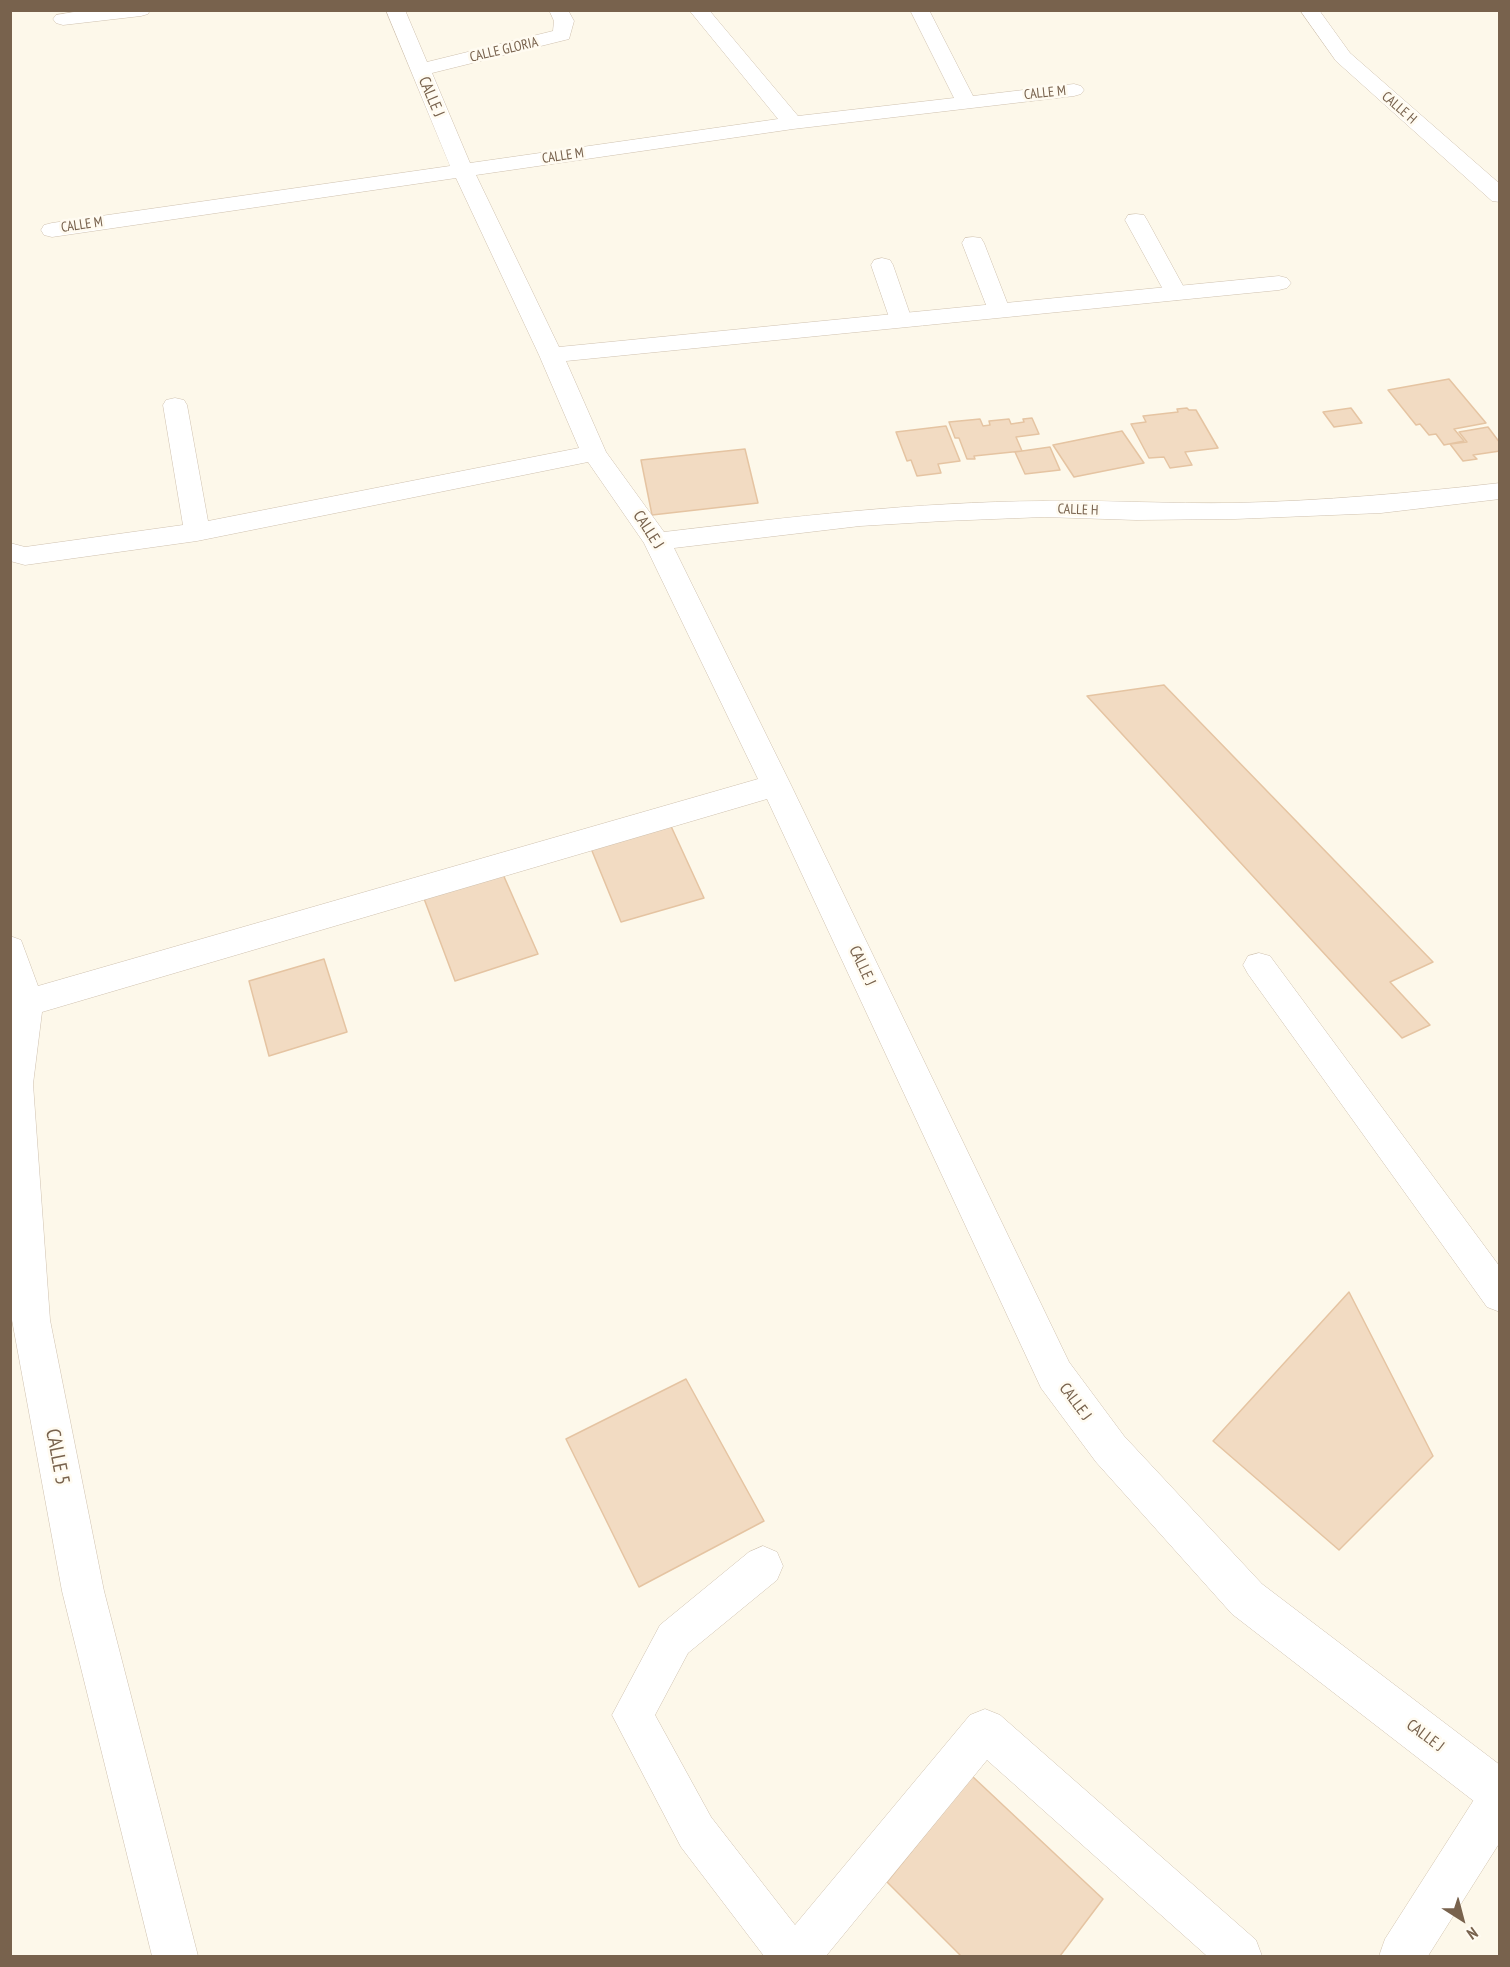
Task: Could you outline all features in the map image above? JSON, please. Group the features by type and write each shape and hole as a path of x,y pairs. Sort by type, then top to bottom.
{"street":[{"path":"63,19 141,10"},
{"name":"CALLE J","path":"395,10 463,171 551,355 594,453 657,541 776,785 1055,1375 1110,1449 1246,1599 1500,1793"},
{"name":"CALLE GLORIA","path":"419,70 562,35 564,21 558,10"},
{"path":"698,10 793,123"},
{"path":"920,10 966,101"},
{"name":"CALLE H","path":"1309,10 1343,57 1500,196"},
{"name":"CALLE M","path":"52,230 793,123 1074,90"},
{"path":"551,355 1279,283"},
{"path":"175,405 197,532"},
{"path":"10,552 25,556 197,532 594,453"},
{"name":"CALLE H","path":"657,541 860,518 944,513 1044,509 1136,512 1235,511 1370,506 1500,491"},
{"path":"26,1003 776,785"},
{"name":"CALLE 5","path":"10,949 26,1003 16,1084 21,1323 83,1591 175,1956"},
{"path":"1402,1956 1500,1800"}],"lane":[{"path":"1136,220 1176,293"},
{"path":"973,243 999,310"},
{"path":"882,266 901,320"},
{"path":"1259,965 1500,1296"},
{"path":"763,1566 674,1640 633,1715 696,1832 791,1956"},
{"path":"798,1956 985,1730 1240,1956"}],"building":[{"path":"1449,379 1486,423 1454,429 1464,441 1444,445 1436,434 1429,435 1420,424 1416,425 1388,390"},
{"path":"1351,408 1362,423 1334,427 1323,412"},
{"path":"1177,409 1196,410 1218,448 1185,452 1192,465 1170,468 1164,457 1149,458 1131,424 1146,422 1143,416 1178,412"},
{"path":"1032,418 1039,434 1016,437 1022,451 974,456 975,459 967,459 959,438 955,438 949,422 980,419 983,426 990,425 989,421 1009,419 1011,424"},
{"path":"946,426 960,461 938,464 941,473 917,476 911,460 907,461 896,432"},
{"path":"1488,427 1500,443 1500,451 1473,455 1477,459 1463,461 1450,444 1467,442 1459,432"},
{"path":"1122,431 1144,463 1074,477 1053,445"},
{"path":"1050,447 1060,470 1025,474 1015,452"},
{"path":"745,449 758,503 652,515 641,460"},
{"path":"1164,685 1433,962 1390,982 1430,1025 1402,1038 1087,696"},
{"path":"670,824 704,898 621,922 590,846"},
{"path":"502,872 538,954 455,981 423,896"},
{"path":"324,959 347,1032 269,1056 249,981"},
{"path":"1349,1292 1433,1456 1339,1550 1213,1441"},
{"path":"686,1379 764,1521 639,1587 566,1439"},
{"path":"972,1776 1103,1899 1060,1956 961,1956 887,1882"}]}
